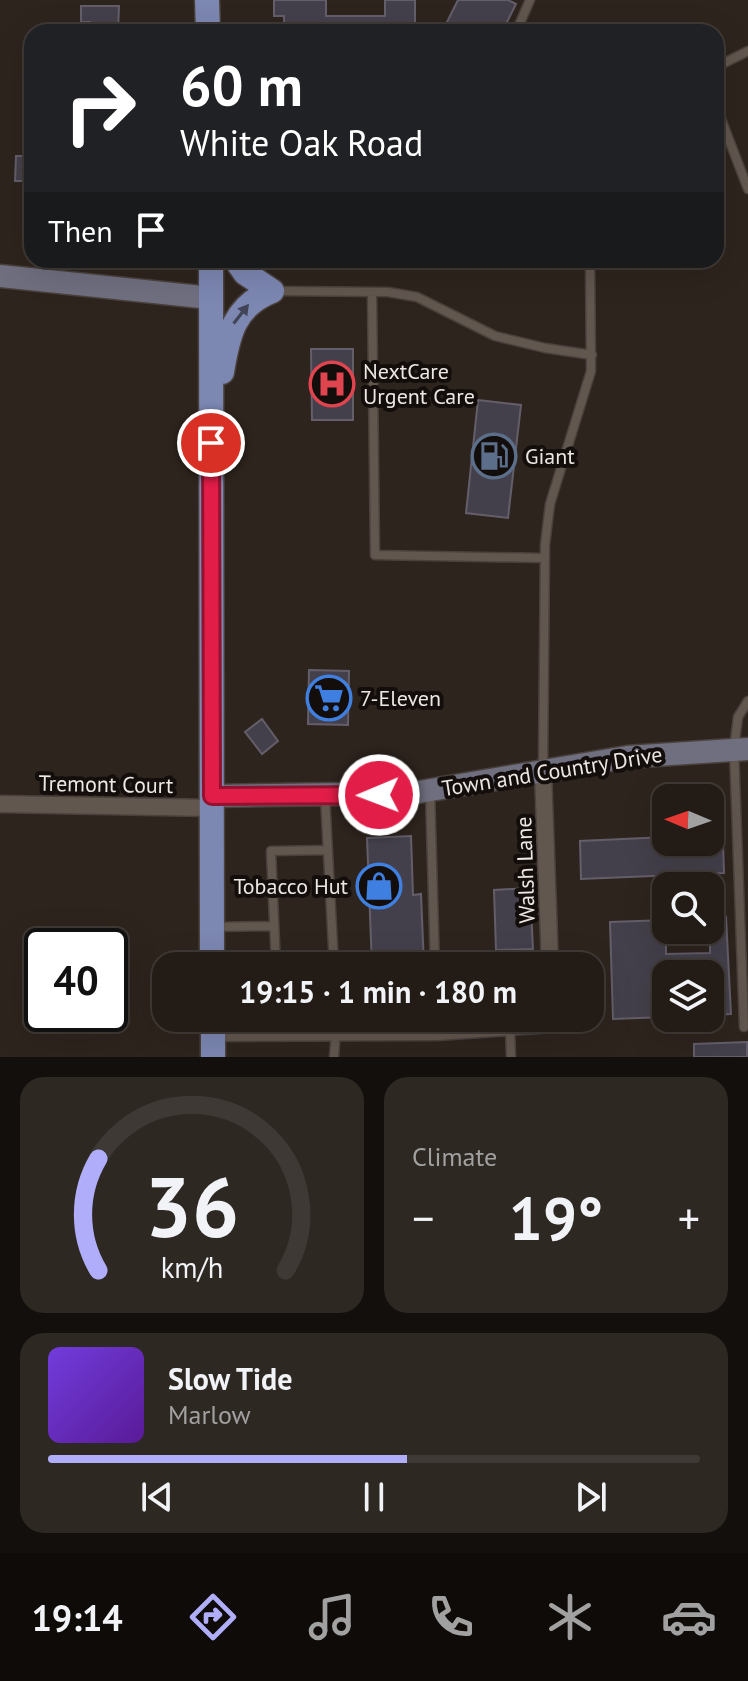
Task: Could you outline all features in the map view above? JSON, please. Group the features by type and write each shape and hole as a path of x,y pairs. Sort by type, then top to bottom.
{"main road":[{"path":"207,0 208,24"},
{"path":"211,268 212,952"},
{"path":"211,443 230,331 241,310 272,291 242,268"}],"street":[{"path":"0,276 211,298"},
{"name":"Town and Country Drive","path":"212,802 430,790 640,755 741,749"},
{"name":"Walsh Lane","path":"543,772 549,952"},
{"name":"Tremont Court","path":"0,804 212,802"},
{"path":"213,1036 237,1032"}],"lane":[{"path":"520,24 530,0"},
{"path":"724,63 748,51"},
{"path":"724,127 748,189"},
{"path":"543,772 544,558 550,504 588,384 592,355 590,268"},
{"path":"272,291 372,292 417,297 483,331 517,342 592,355"},
{"path":"372,292 375,555 544,558"},
{"path":"744,1027 738,717 748,701"},
{"path":"430,790 435,952"},
{"path":"325,796 333,952"},
{"path":"275,952 271,851 328,850"},
{"path":"212,927 274,926"},
{"path":"334,1057 336,1032"},
{"path":"510,1032 511,1057"}],"building":[{"path":"274,0 326,0 326,16 385,16 385,0 415,0 415,24 284,24 284,16 274,16"},
{"path":"458,0 508,0 516,4 506,24 446,24"},
{"path":"81,6 119,6 118,24 81,22"},
{"path":"16,156 24,156 24,181 15,181"},
{"name":"NextCare Urgent Care","path":"311,349 353,349 353,420 312,420"},
{"path":"478,400 521,405 508,518 466,513"},
{"name":"7-Eleven","path":"309,670 349,671 348,725 308,724"},
{"path":"262,719 278,741 262,754 245,732"},
{"path":"411,836 413,895 421,894 423,952 371,952 367,838"},
{"path":"652,838 652,856 723,856 724,872 652,872 652,876 581,879 580,841"},
{"path":"530,888 533,949 496,950 494,890"},
{"path":"724,917 731,1014 724,1014 724,960 652,960 652,1018 613,1019 610,922 652,920 652,944 666,944 666,954 710,953 710,944 724,944"},
{"path":"747,1042 747,1057 694,1057 694,1044"}],"place":[{"name":"NextCare Urgent Care","path":"332,384"},
{"name":"Giant","path":"494,456"},
{"name":"7-Eleven","path":"329,698"},
{"name":"Tobacco Hut","path":"379,886"}],"route":[{"path":"211,443 212,796 379,795"}]}
